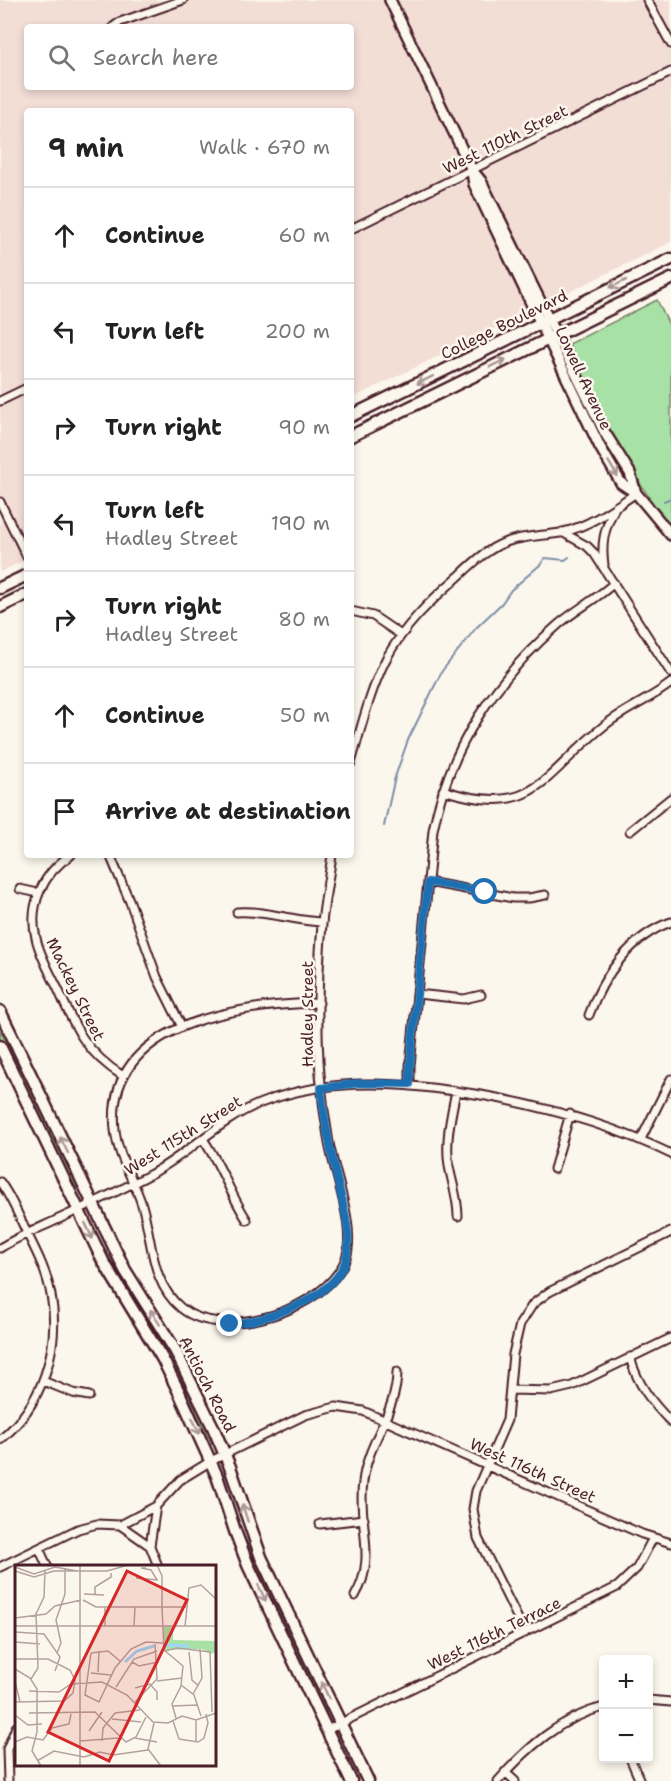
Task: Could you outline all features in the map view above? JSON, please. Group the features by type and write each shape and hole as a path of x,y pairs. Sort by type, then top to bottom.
{"main road":[{"name":"College Boulevard","path":"354,415 671,259"},
{"name":"College Boulevard","path":"354,435 671,279"},
{"path":"0,588 24,576"},
{"path":"0,607 24,595"},
{"name":"Antioch Road","path":"0,1011 124,1270 182,1363 225,1454 261,1557 368,1781"},
{"name":"Antioch Road","path":"0,1046 112,1278 162,1358 211,1461 248,1565 351,1781"}],"street":[{"path":"117,24 183,0"},
{"name":"Lowell Avenue","path":"390,0 472,170 481,181 603,453 621,483 636,493 671,535"},
{"path":"647,0 671,44"},
{"name":"West 110th Street","path":"354,228 671,72"},
{"path":"0,401 24,389"},
{"path":"354,752 377,679 386,659 401,635 438,594 495,547 521,538 562,532 594,520 636,493"},
{"path":"0,502 24,551"},
{"path":"604,568 603,539 615,508"},
{"path":"562,532 587,546 615,583 671,673"},
{"path":"410,1084 433,830 443,790 454,760 485,704 524,656 561,622 615,583"},
{"path":"354,612 373,616 401,635"},
{"path":"443,790 486,801 513,798 526,793 547,780 610,721 671,682"},
{"path":"630,831 671,798"},
{"path":"20,889 38,893 55,868 67,858"},
{"path":"111,858 157,977 182,1027"},
{"name":"Hadley Street","path":"132,1183 142,1207 158,1277 168,1294 183,1309 201,1319 222,1324 244,1322 277,1313 312,1298 324,1290 338,1275 348,1252 349,1227 329,1144 321,1088 319,1003 322,922 332,858"},
{"path":"428,882 521,899 545,895"},
{"name":"Mackey Street","path":"38,893 34,916 36,939 62,999 92,1052 101,1062 123,1076"},
{"path":"237,912 258,912 290,919 322,922"},
{"path":"589,1015 599,990 618,963 645,936 671,922"},
{"path":"417,994 464,999 481,995"},
{"path":"132,1183 118,1148 115,1130 116,1098 123,1076 137,1056 182,1027 206,1018 247,1008 278,1004 319,1003"},
{"path":"641,1140 671,1078"},
{"name":"West 115th Street","path":"0,1248 165,1166 228,1120 260,1103 321,1088 359,1083 410,1084 514,1101 603,1124 671,1154"},
{"path":"456,1091 448,1147 458,1216"},
{"path":"554,1169 570,1114"},
{"path":"203,1139 219,1163 237,1204 247,1220"},
{"path":"0,1182 45,1274 53,1313 51,1350 43,1381 29,1408 0,1440"},
{"path":"525,1633 476,1528 474,1503 507,1420 516,1336 520,1324 533,1304 549,1292 671,1232"},
{"path":"511,1390 559,1390 572,1386 671,1338"},
{"path":"630,1358 634,1374 644,1391 657,1409 671,1422"},
{"path":"356,1596 366,1570 367,1548 362,1498 364,1476 392,1403 397,1372"},
{"path":"43,1381 73,1393 89,1396"},
{"name":"West 116th Street","path":"0,1567 86,1526 120,1525 156,1506 180,1480 211,1461 305,1415 329,1408 354,1408 653,1538 671,1543"},
{"path":"156,1506 150,1546 158,1565"},
{"path":"320,1524 364,1519"},
{"path":"120,1525 150,1546"},
{"name":"West 116th Terrace","path":"327,1730 617,1587 637,1568 653,1538"},
{"path":"39,1548 47,1565"},
{"path":"653,1700 671,1702"},
{"path":"498,1781 529,1748 546,1734 569,1721 599,1709"},
{"path":"8,1781 8,1749 15,1729"},
{"path":"632,1763 640,1781"},
{"path":"505,1772 515,1781"}],"shaded area":[{"path":"0,0 671,0 671,242 354,398 354,108 24,108 24,560 0,572"}],"green space":[{"path":"657,300 671,329 671,527 626,462 589,393 567,345"},
{"path":"0,1030 52,1128 77,1189 0,1038"},
{"path":"91,1223 125,1285 145,1311 177,1364 214,1443 212,1444 182,1384 113,1272"},
{"path":"223,1477 244,1536 326,1711 251,1565 221,1478"}],"waterway":[{"path":"664,501 671,498"},
{"path":"384,826 395,777 408,740 442,671 476,628 545,558 565,560 569,557"}],"route":[{"path":"230,1324 277,1313 312,1298 332,1282 341,1269 349,1246 349,1227 329,1144 321,1088 359,1083 410,1084 428,882 485,892"}]}
